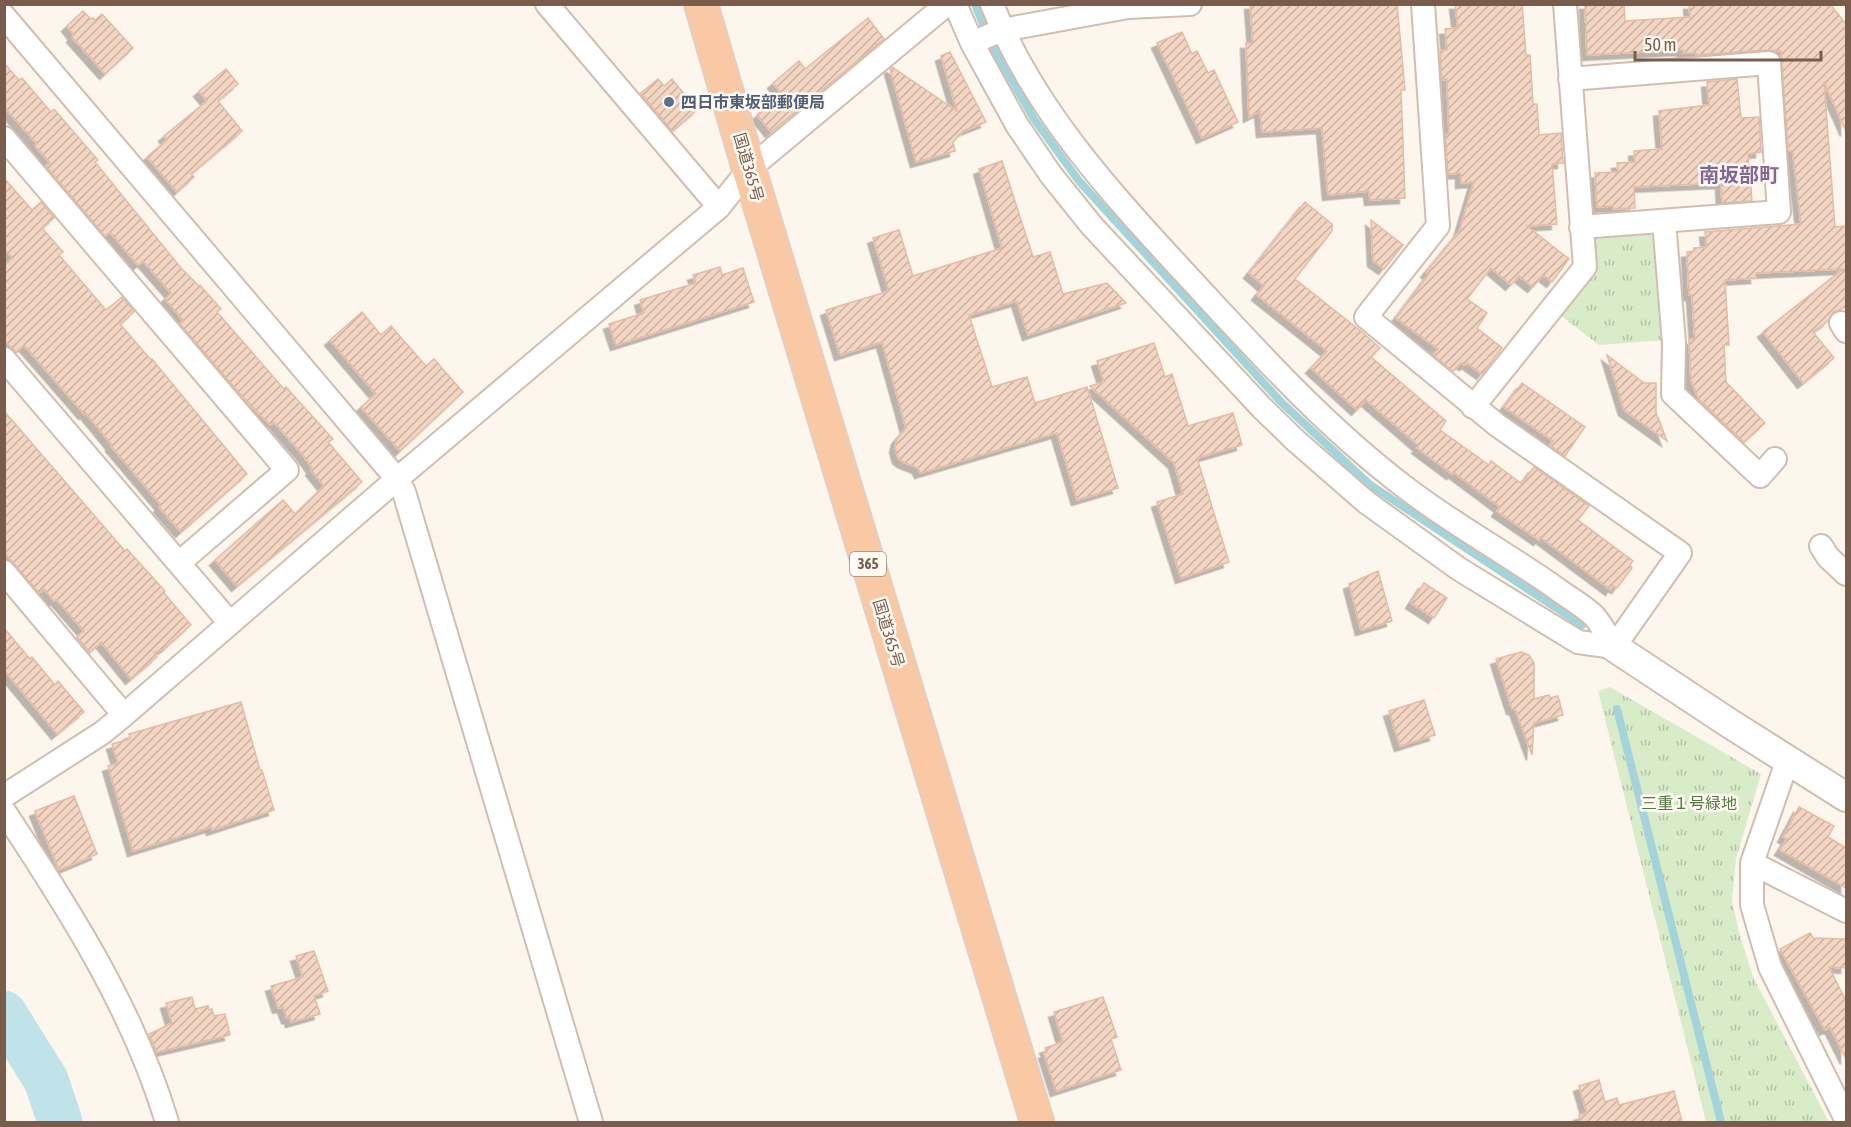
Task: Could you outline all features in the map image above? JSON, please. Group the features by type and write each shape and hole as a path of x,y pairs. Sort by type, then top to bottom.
{"highway":[{"name":"国道365号","path":"701,4 1037,1122"}],"street":[{"path":"547,4 719,207"},
{"path":"4,796 102,733 124,715 397,479 719,207 749,169 948,4"},
{"path":"955,4 972,43 1017,125 1051,175 1085,218 1202,345 1296,441 1366,502 1459,569 1578,642 1614,647"},
{"path":"992,4 1002,30 1041,98 1076,147 1126,209 1306,402 1385,472 1415,495 1526,567 1594,616 1614,647 1846,797"},
{"path":"972,43 1002,30 1128,7 1190,4"},
{"path":"1423,4 1438,226 1366,317 1473,407 1680,553 1614,647"},
{"path":"1473,407 1585,267 1565,4"},
{"path":"4,16 397,479 404,492 591,1122"},
{"path":"1570,79 1768,63 1779,212 1581,227"},
{"path":"4,138 287,470 179,563"},
{"path":"1664,221 1674,343 1673,394 1760,476 1774,459"},
{"path":"4,359 230,623"},
{"path":"1821,546 1828,557 1846,573"},
{"path":"4,572 124,715"},
{"path":"1788,759 1752,864 1752,904 1770,967 1846,1119"},
{"path":"4,811 95,955 140,1048 158,1092 167,1122"},
{"path":"1752,864 1846,911"}],"green space":[{"path":"1656,236 1665,340 1599,345 1560,315 1596,269 1594,238"},
{"name":"三重１号緑地","path":"1610,687 1761,774 1736,859 1732,901 1753,977 1829,1122 1706,1122 1598,691"}],"building":[{"path":"1250,4 1397,4 1405,90 1401,90 1405,198 1370,200 1369,191 1328,195 1322,128 1262,132 1260,111 1249,117 1246,43 1253,43"},
{"path":"1455,4 1522,4 1526,55 1530,55 1533,104 1537,104 1539,135 1561,133 1563,163 1552,164 1557,224 1527,226 1569,259 1552,282 1543,275 1533,287 1519,276 1511,285 1491,268 1467,299 1487,313 1477,328 1502,348 1482,374 1467,363 1465,365 1461,363 1453,371 1433,355 1438,349 1396,318 1429,274 1426,272 1459,232 1474,182 1461,183 1461,173 1448,174 1445,135 1449,134 1447,79 1442,80 1440,50 1447,50 1445,29 1458,28"},
{"path":"1585,4 1624,4 1625,21 1690,17 1689,4 1830,4 1846,24 1846,131 1824,82 1835,227 1846,226 1846,307 1833,312 1828,321 1813,332 1834,358 1803,383 1763,332 1843,269 1756,273 1756,278 1725,280 1729,345 1724,345 1726,382 1765,423 1744,442 1699,400 1691,380 1689,339 1695,339 1692,295 1689,295 1687,252 1694,251 1694,248 1707,247 1705,232 1801,224 1793,154 1792,151 1788,151 1781,51 1696,55 1696,53 1683,53 1683,50 1587,55"},
{"path":"83,11 95,20 102,14 133,48 105,74 72,37 74,35 67,26"},
{"path":"868,18 884,39 771,132 757,115 782,94 773,83 799,61 805,69"},
{"path":"1182,32 1192,54 1197,51 1208,73 1214,70 1238,122 1202,138 1157,43"},
{"path":"950,52 986,122 963,131 953,142 955,151 916,162 890,69 892,67 957,111 941,56"},
{"path":"4,63 19,80 22,78 51,112 54,109 98,160 95,162 181,268 221,309 217,312 284,389 286,387 333,439 328,442 362,482 237,586 215,560 283,500 295,514 324,486 302,454 274,422 270,425 241,395 180,324 184,321 165,299 171,293 143,261 138,265 110,232 105,236 46,166 50,163 35,146 37,144 4,107"},
{"path":"226,69 238,84 218,101 242,131 191,174 194,177 177,192 147,157 167,140 164,136 207,101 199,91"},
{"name":"四日市東坂部郵便局","path":"658,79 664,86 672,79 697,110 672,131 641,93"},
{"path":"1737,79 1741,118 1759,117 1761,152 1748,154 1752,201 1722,203 1721,183 1634,187 1635,208 1597,207 1595,173 1618,172 1617,163 1635,162 1634,151 1662,149 1659,111 1709,105 1707,82"},
{"path":"1002,161 1033,257 1050,252 1063,294 1107,283 1126,303 1028,335 1017,301 969,315 992,387 1027,377 1035,403 1087,387 1118,488 1077,500 1057,433 920,473 918,468 903,462 898,458 895,447 897,439 906,428 882,342 840,355 826,310 889,291 873,238 899,230 913,276 1002,248 979,169"},
{"path":"4,178 32,210 41,202 54,218 42,228 63,252 59,255 106,310 122,297 134,312 120,324 152,359 247,474 181,532 85,412 84,414 24,345 16,352 4,340 4,265 13,258 4,249"},
{"path":"1305,202 1332,224 1332,231 1295,279 1380,348 1371,357 1446,421 1440,430 1489,465 1491,461 1522,484 1534,467 1589,506 1578,520 1633,561 1630,565 1632,568 1617,588 1613,586 1611,590 1540,537 1539,540 1497,511 1500,507 1417,448 1419,446 1366,400 1357,410 1311,368 1327,351 1257,295 1264,286 1249,273"},
{"path":"1371,220 1403,245 1384,269 1373,261"},
{"path":"720,267 722,275 743,268 754,302 616,345 609,324 644,313 640,300 696,283 693,275"},
{"path":"362,312 381,335 391,326 426,366 434,359 463,392 400,451 361,407 376,394 330,340"},
{"path":"1154,343 1165,377 1172,374 1188,426 1233,413 1242,445 1197,458 1229,562 1181,578 1157,502 1183,494 1174,463 1090,386 1104,382 1097,361"},
{"path":"1607,355 1644,383 1656,383 1656,412 1667,441 1624,410"},
{"path":"1522,383 1585,427 1565,456 1550,445 1553,441 1504,407"},
{"path":"4,411 125,551 127,549 165,591 164,593 191,625 166,647 154,653 157,657 131,679 101,642 90,652 77,637 84,631 56,599 54,601 44,589 39,593 4,552"},
{"path":"1378,571 1392,621 1361,630 1349,584"},
{"path":"1424,583 1447,598 1434,618 1411,603"},
{"path":"4,628 55,685 58,681 84,712 57,734 4,670"},
{"path":"1521,652 1529,655 1534,663 1534,699 1549,695 1550,698 1558,696 1563,715 1534,723 1532,755 1515,709 1512,709 1496,659"},
{"path":"1424,700 1435,735 1400,746 1389,711"},
{"path":"241,702 274,810 212,830 211,827 133,851 108,766 118,763 112,744 130,739 129,734"},
{"path":"74,796 97,854 59,870 35,811"},
{"path":"1799,807 1834,826 1828,837 1846,848 1846,888 1780,850 1787,839 1783,837"},
{"path":"1810,933 1813,938 1846,939 1846,968 1829,967 1846,1001 1846,1059 1830,1027 1825,1030 1780,949"},
{"path":"314,951 328,991 314,996 320,1014 291,1022 283,1007 278,1008 271,986 303,977 296,956"},
{"path":"192,997 195,1009 208,1006 209,1010 212,1009 214,1016 225,1014 230,1035 157,1052 149,1034 172,1023 166,1003"},
{"path":"1103,997 1117,1037 1111,1039 1121,1070 1056,1091 1044,1053 1047,1052 1045,1048 1063,1042 1054,1012"},
{"path":"1599,1080 1605,1102 1617,1098 1619,1105 1674,1091 1682,1122 1580,1122 1579,1115 1587,1113 1579,1086"}],"waterway":[{"path":"975,4 990,42 1034,119 1079,181 1281,402 1369,484 1582,625"},
{"path":"1617,709 1721,1122"},
{"path":"4,1013 46,1080 60,1122"}],"place":[{"name":"四日市東坂部郵便局","path":"669,102"}],"district":[{"name":"南坂部町","path":"1739,175"}]}
